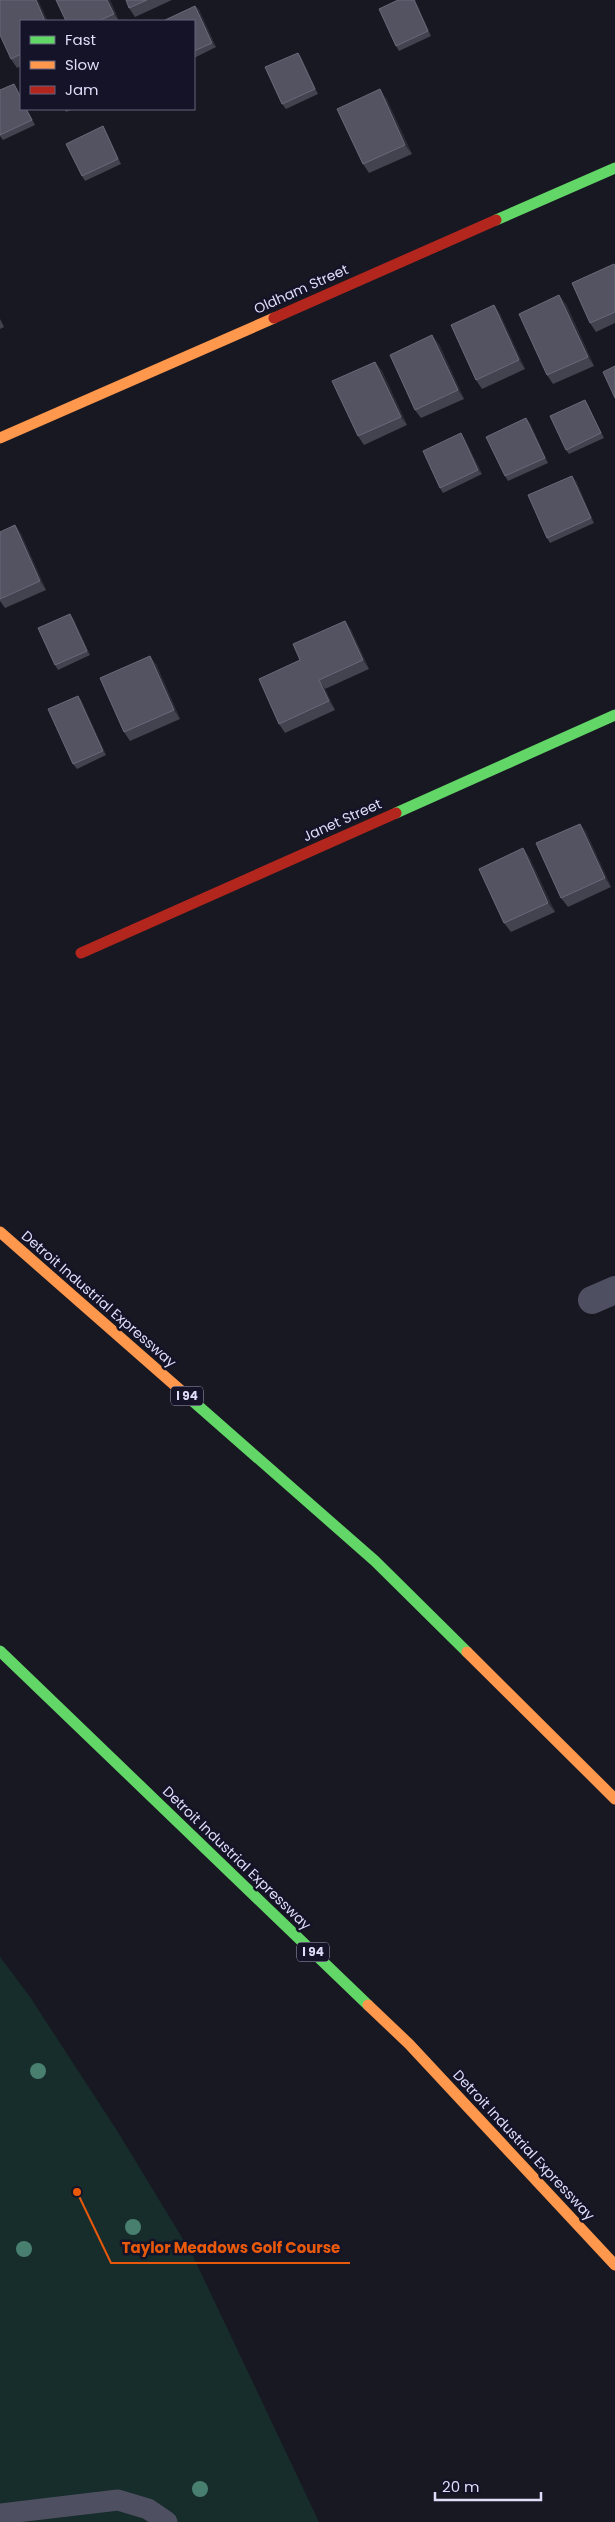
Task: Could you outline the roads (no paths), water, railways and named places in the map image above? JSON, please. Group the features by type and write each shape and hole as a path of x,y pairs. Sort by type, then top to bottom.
{"main road":[{"name":"Oldham Street","path":"0,438 615,168"},
{"name":"Janet Street","path":"81,952 615,715"},
{"name":"Detroit Industrial Expressway","path":"0,1232 375,1561 615,1799"},
{"name":"Detroit Industrial Expressway","path":"0,1651 409,2044 615,2265"}],"lane":[{"path":"0,2514 118,2500 148,2510 167,2522"}],"place":[{"name":"Taylor Meadows Golf Course","path":"77,2192"}]}
